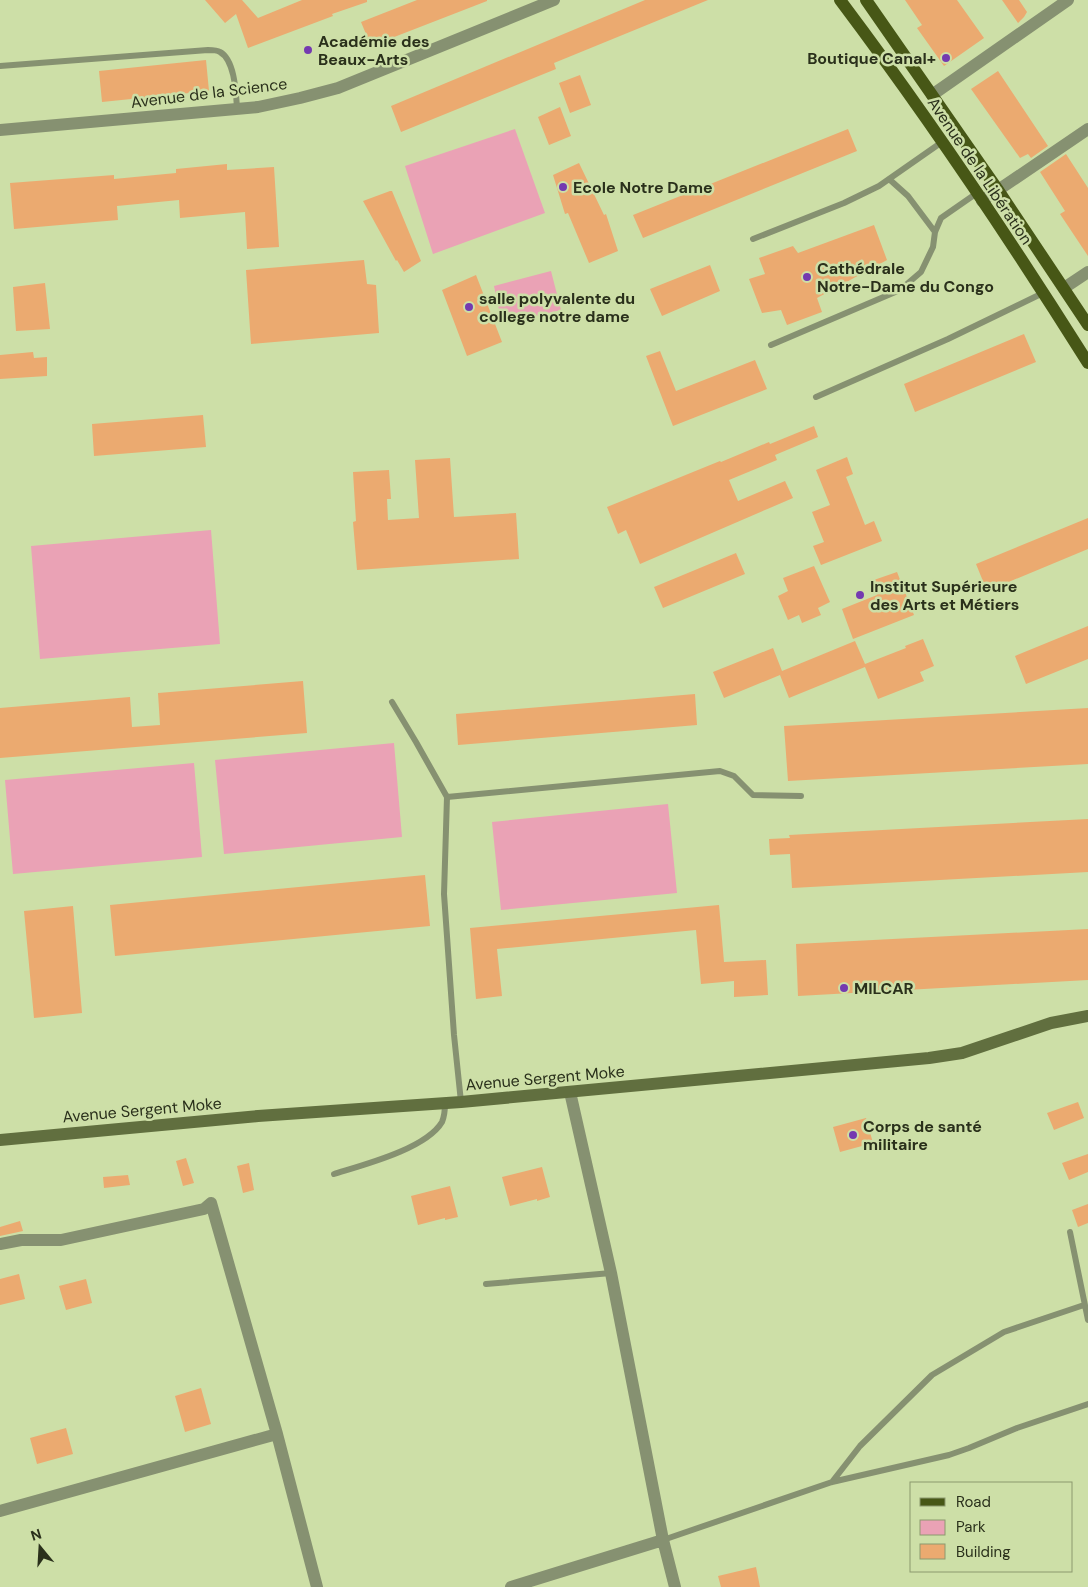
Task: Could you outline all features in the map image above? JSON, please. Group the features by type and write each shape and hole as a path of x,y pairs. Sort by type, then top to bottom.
{"main road":[{"name":"Avenue de la Libération","path":"840,0 979,196 1088,364"},
{"name":"Avenue de la Libération","path":"866,0 998,190 1088,325"},
{"name":"Avenue Sergent Moke","path":"0,1140 258,1116 461,1102 944,1056 962,1053 1051,1023 1088,1016"}],"street":[{"name":"Avenue de la Science","path":"0,130 258,106 300,98 338,88 554,0"},
{"path":"932,95 1068,0"},
{"path":"979,196 998,190 1088,129"},
{"path":"1064,288 1088,272"},
{"path":"570,1092 611,1273 663,1540 675,1587"},
{"path":"0,1244 21,1240 61,1240 204,1209 211,1203 277,1434 317,1587"},
{"path":"0,1511 277,1434"},
{"path":"511,1587 663,1540"}],"lane":[{"path":"0,66 208,50 220,52 227,58 233,73 237,108"},
{"path":"753,240 844,203 879,186 942,142"},
{"path":"889,179 908,196 935,232"},
{"path":"771,345 900,290 921,272 933,247 935,232 941,218 979,196"},
{"path":"816,397 948,339 1043,293"},
{"path":"392,702 447,797 444,894 454,1035 461,1102"},
{"path":"447,797 720,771 734,776 753,795 801,796"},
{"path":"334,1174 402,1151 428,1135 441,1123 446,1112 445,1103"},
{"path":"1070,1232 1088,1317"},
{"path":"486,1284 611,1273"},
{"path":"832,1482 860,1446 932,1375 1004,1332 1084,1305"},
{"path":"663,1540 832,1482 970,1448 1017,1428 1088,1404"}],"green space":[{"path":"515,129 545,213 433,254 405,166"},
{"path":"551,271 561,310 502,324 494,286"},
{"path":"211,530 220,644 40,659 31,546"},
{"path":"394,743 402,837 224,854 215,760"},
{"path":"194,763 202,857 13,874 5,780"},
{"path":"668,804 677,893 501,910 492,822"}],"building":[{"path":"205,0 242,0 258,18 302,0 367,0 367,2 248,48 236,14 225,23"},
{"path":"417,0 487,1 371,46 361,22"},
{"path":"645,0 708,0 554,63 556,69 401,132 391,106"},
{"path":"905,0 957,0 984,38 944,66 917,28 922,25"},
{"path":"1002,0 1019,0 1027,12 1018,23"},
{"path":"206,60 209,91 102,102 99,71"},
{"path":"998,71 1048,146 1031,158 1028,154 1020,158 971,89"},
{"path":"580,75 591,105 570,113 559,83"},
{"path":"560,107 571,136 549,145 538,117"},
{"path":"848,129 857,151 643,238 633,215"},
{"path":"1066,154 1088,188 1088,256 1060,214 1065,211 1040,172"},
{"path":"579,163 604,215 606,214 618,251 589,263 568,213 565,214 553,175"},
{"path":"227,164 227,170 274,167 279,247 247,249 245,212 180,218 179,200 117,206 118,220 14,229 10,183 114,175 114,179 176,173 176,169"},
{"path":"392,191 421,261 404,272 363,201"},
{"name":"Cathédrale Notre-Dame du Congo","path":"874,225 887,260 817,298 822,312 787,325 781,310 762,313 749,279 765,274 759,258 793,246 798,253"},
{"path":"364,260 367,284 376,285 379,333 251,344 246,270"},
{"path":"710,265 720,291 662,316 650,289"},
{"name":"salle polyvalente du college notre dame","path":"476,275 502,342 467,356 442,290"},
{"path":"45,283 50,329 16,331 13,287"},
{"path":"1024,334 1036,362 915,412 904,384"},
{"path":"660,351 676,391 755,360 767,389 673,426 646,356"},
{"path":"33,352 34,358 47,357 47,376 0,379 0,355"},
{"path":"203,415 206,447 94,456 92,424"},
{"path":"814,426 818,437 775,455 777,460 729,480 738,501 785,481 793,498 640,564 626,530 618,534 607,507 720,461 769,442 770,444"},
{"path":"847,457 853,474 846,477 865,525 874,521 882,541 821,565 813,546 824,542 812,512 830,505 816,470"},
{"path":"450,458 454,517 516,513 519,559 357,570 353,522 356,521 353,472 389,470 391,499 387,499 388,520 419,518 415,460"},
{"path":"1088,518 1088,549 987,591 976,564"},
{"path":"736,553 745,574 663,608 654,587"},
{"path":"814,566 830,602 818,608 821,615 802,623 799,615 788,620 778,596 788,591 783,578"},
{"path":"897,572 914,615 853,639 842,609 877,595 871,581"},
{"path":"1088,626 1088,659 1026,684 1015,656"},
{"path":"923,639 934,666 920,672 924,681 878,699 865,667 789,698 780,675 724,698 713,672 773,648 782,671 855,641 865,664 906,648 905,646"},
{"path":"303,681 307,733 0,758 0,708 130,697 132,727 160,725 158,693"},
{"path":"695,694 697,725 458,745 456,714"},
{"path":"1088,708 1088,764 788,781 784,726"},
{"path":"1088,819 1088,872 792,888 790,854 770,855 769,839 790,838 789,835"},
{"path":"425,875 430,926 115,956 110,905"},
{"path":"719,905 724,962 766,960 768,995 734,997 734,981 701,984 696,930 497,949 502,996 476,999 470,928"},
{"path":"73,906 82,1013 34,1018 24,911"},
{"path":"1088,929 1088,980 798,996 796,944"},
{"path":"1078,1102 1084,1118 1054,1130 1047,1113"},
{"name":"Corps de santé militaire","path":"866,1118 873,1143 840,1152 833,1127"},
{"path":"1088,1154 1088,1172 1069,1180 1062,1163"},
{"path":"186,1158 194,1183 183,1186 176,1161"},
{"path":"249,1163 254,1190 243,1193 237,1166"},
{"path":"542,1167 550,1197 510,1206 502,1177"},
{"path":"128,1175 130,1185 104,1188 103,1177"},
{"path":"450,1186 458,1217 445,1220 445,1218 418,1225 411,1196"},
{"path":"1088,1204 1088,1223 1078,1227 1072,1210"},
{"path":"20,1221 23,1231 0,1236 0,1227"},
{"path":"19,1274 25,1299 0,1305 0,1279"},
{"path":"86,1279 92,1303 66,1310 59,1286"},
{"path":"201,1388 211,1424 185,1432 175,1396"},
{"path":"66,1428 73,1454 37,1464 30,1438"},
{"path":"756,1567 760,1587 721,1587 718,1576"}],"place":[{"name":"Académie des Beaux-Arts","path":"308,50"},
{"name":"Boutique Canal+","path":"946,58"},
{"name":"Ecole Notre Dame","path":"563,187"},
{"name":"Cathédrale Notre-Dame du Congo","path":"807,277"},
{"name":"salle polyvalente du college notre dame","path":"469,307"},
{"name":"Institut Supérieure des Arts et Métiers","path":"860,595"},
{"name":"MILCAR","path":"844,988"},
{"name":"Corps de santé militaire","path":"853,1135"}]}
